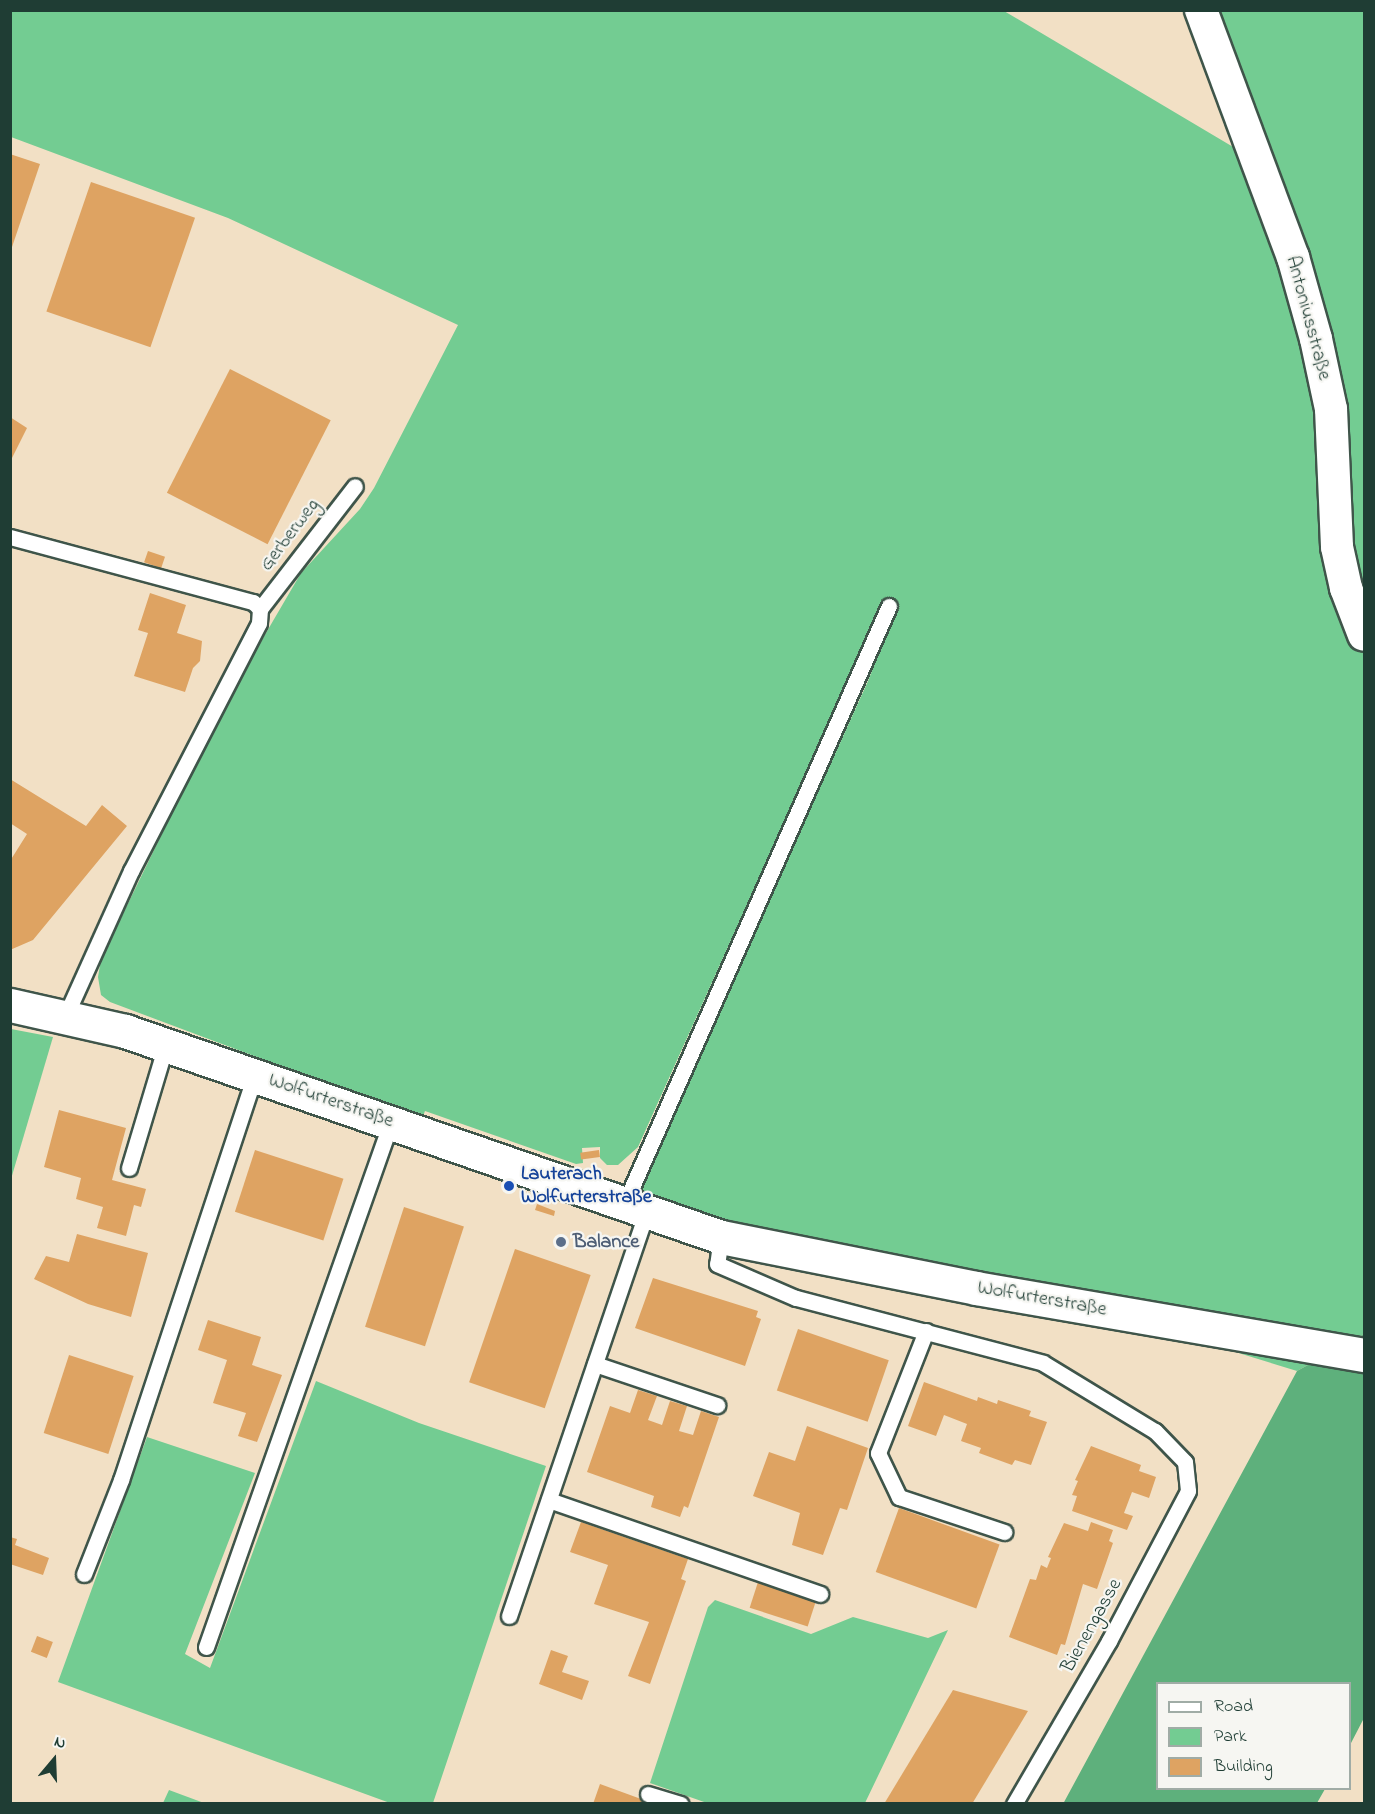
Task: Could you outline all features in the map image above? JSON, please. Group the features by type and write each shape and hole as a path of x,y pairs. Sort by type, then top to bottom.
{"street":[{"name":"Antoniusstraße","path":"1201,10 1293,257 1316,339 1331,409 1338,547 1355,590 1365,635"},
{"name":"Wolfurterstraße","path":"10,1005 65,1017 166,1045 721,1237 976,1288 1365,1355"}],"lane":[{"name":"Gerberweg","path":"260,609 355,486"},
{"path":"10,537 253,602 260,609 259,623 131,871 65,1017"},
{"path":"509,1616 595,1364 635,1209 889,606"},
{"path":"129,1168 166,1045"},
{"path":"84,1574 121,1480 255,1075"},
{"path":"206,1647 391,1122"},
{"path":"721,1237 717,1264 796,1298 926,1331 878,1453 899,1497 1004,1532"},
{"name":"Bienengasse","path":"926,1331 1044,1363 1155,1431 1185,1462 1188,1491 1110,1641 1014,1803"},
{"path":"595,1364 717,1405"},
{"path":"549,1500 820,1594"},
{"path":"648,1794 680,1803"}],"green space":[{"path":"10,11 1004,11 1250,157 1305,326 1364,648 1364,1334 1297,1371 1157,1328 633,1201 868,681 897,606 884,600 638,1147 618,1165 607,1165 600,1158 600,1147 582,1148 583,1163 576,1164 425,1111 422,1119 110,1002 101,995 98,977 101,959 228,698 301,573 360,509 374,488 458,325 228,218 11,137"},
{"path":"1195,11 1364,11 1364,587 1350,584 1340,416"},
{"path":"10,1029 53,1037 11,1179"},
{"path":"1364,1334 1364,1718 1351,1743 1351,1682 1156,1682 1156,1790 1324,1790 1317,1803 1063,1804 1297,1371"},
{"path":"316,1381 419,1423 546,1466 433,1803 390,1803 58,1682 147,1437 255,1473 185,1654 210,1668"},
{"path":"715,1600 811,1634 853,1617 928,1638 948,1630 865,1803 707,1803 650,1783 708,1607"},
{"path":"169,1790 204,1803 163,1803"}],"building":[{"path":"10,154 40,164 11,250 10,250"},
{"path":"91,182 195,218 150,347 46,312"},
{"path":"230,369 331,420 268,544 167,493"},
{"path":"10,417 27,428 10,462"},
{"path":"148,551 165,557 161,568 144,562"},
{"path":"150,593 186,605 177,633 202,641 200,661 193,668 185,692 134,676 148,633 138,630"},
{"path":"10,779 86,826 102,805 127,826 33,940 10,950 10,861 27,834 10,823"},
{"path":"59,1110 126,1128 112,1180 146,1189 141,1207 134,1205 126,1236 97,1228 103,1207 76,1199 81,1178 44,1167"},
{"path":"255,1150 343,1179 323,1241 235,1212"},
{"path":"599,1150 600,1157 581,1160 580,1153"},
{"path":"537,1204 555,1211 554,1216 535,1210"},
{"path":"404,1207 464,1226 425,1346 365,1327"},
{"path":"77,1234 148,1253 131,1317 88,1304 34,1279 46,1256 69,1262"},
{"path":"515,1249 591,1275 545,1408 469,1382"},
{"path":"653,1278 758,1311 756,1317 761,1319 745,1366 635,1328"},
{"path":"208,1320 261,1337 252,1365 282,1375 257,1442 238,1436 246,1413 213,1403 227,1360 198,1350"},
{"path":"798,1329 889,1360 868,1422 777,1390"},
{"path":"69,1355 134,1376 108,1454 44,1433"},
{"path":"924,1382 977,1401 978,1397 997,1404 998,1400 1031,1411 1029,1416 1047,1422 1031,1465 1015,1460 1012,1465 979,1453 981,1448 961,1441 967,1424 944,1415 936,1436 908,1426"},
{"path":"638,1390 657,1396 648,1420 662,1425 670,1401 687,1406 679,1431 693,1435 701,1411 719,1417 688,1508 684,1506 680,1517 651,1507 654,1496 587,1472 610,1406 630,1413"},
{"path":"807,1426 868,1448 847,1510 840,1508 823,1555 792,1545 800,1513 753,1496 769,1452 795,1461"},
{"path":"1091,1446 1141,1465 1139,1471 1156,1477 1149,1498 1132,1492 1124,1513 1133,1516 1127,1530 1072,1511 1077,1496 1072,1495 1078,1481 1075,1480"},
{"path":"899,1508 1000,1545 976,1608 876,1572"},
{"path":"581,1522 688,1559 681,1579 686,1581 650,1684 628,1676 649,1622 594,1604 608,1565 570,1552"},
{"path":"1091,1522 1113,1530 1109,1541 1113,1543 1097,1589 1083,1584 1065,1645 1061,1644 1057,1655 1009,1637 1030,1579 1036,1580 1041,1565 1047,1568 1051,1558 1048,1557 1064,1523 1088,1531"},
{"path":"10,1537 17,1539 15,1545 49,1558 43,1575 10,1564"},
{"path":"758,1582 816,1601 808,1627 750,1608"},
{"path":"37,1636 53,1642 47,1658 31,1652"},
{"path":"551,1650 568,1656 562,1672 589,1681 582,1700 539,1684"},
{"path":"953,1690 1028,1711 972,1804 884,1804"},
{"path":"600,1784 652,1803 652,1804 593,1804"}],"place":[{"name":"Lauterach Wolfurterstraße","path":"509,1186"},
{"name":"Balance","path":"561,1242"}]}
